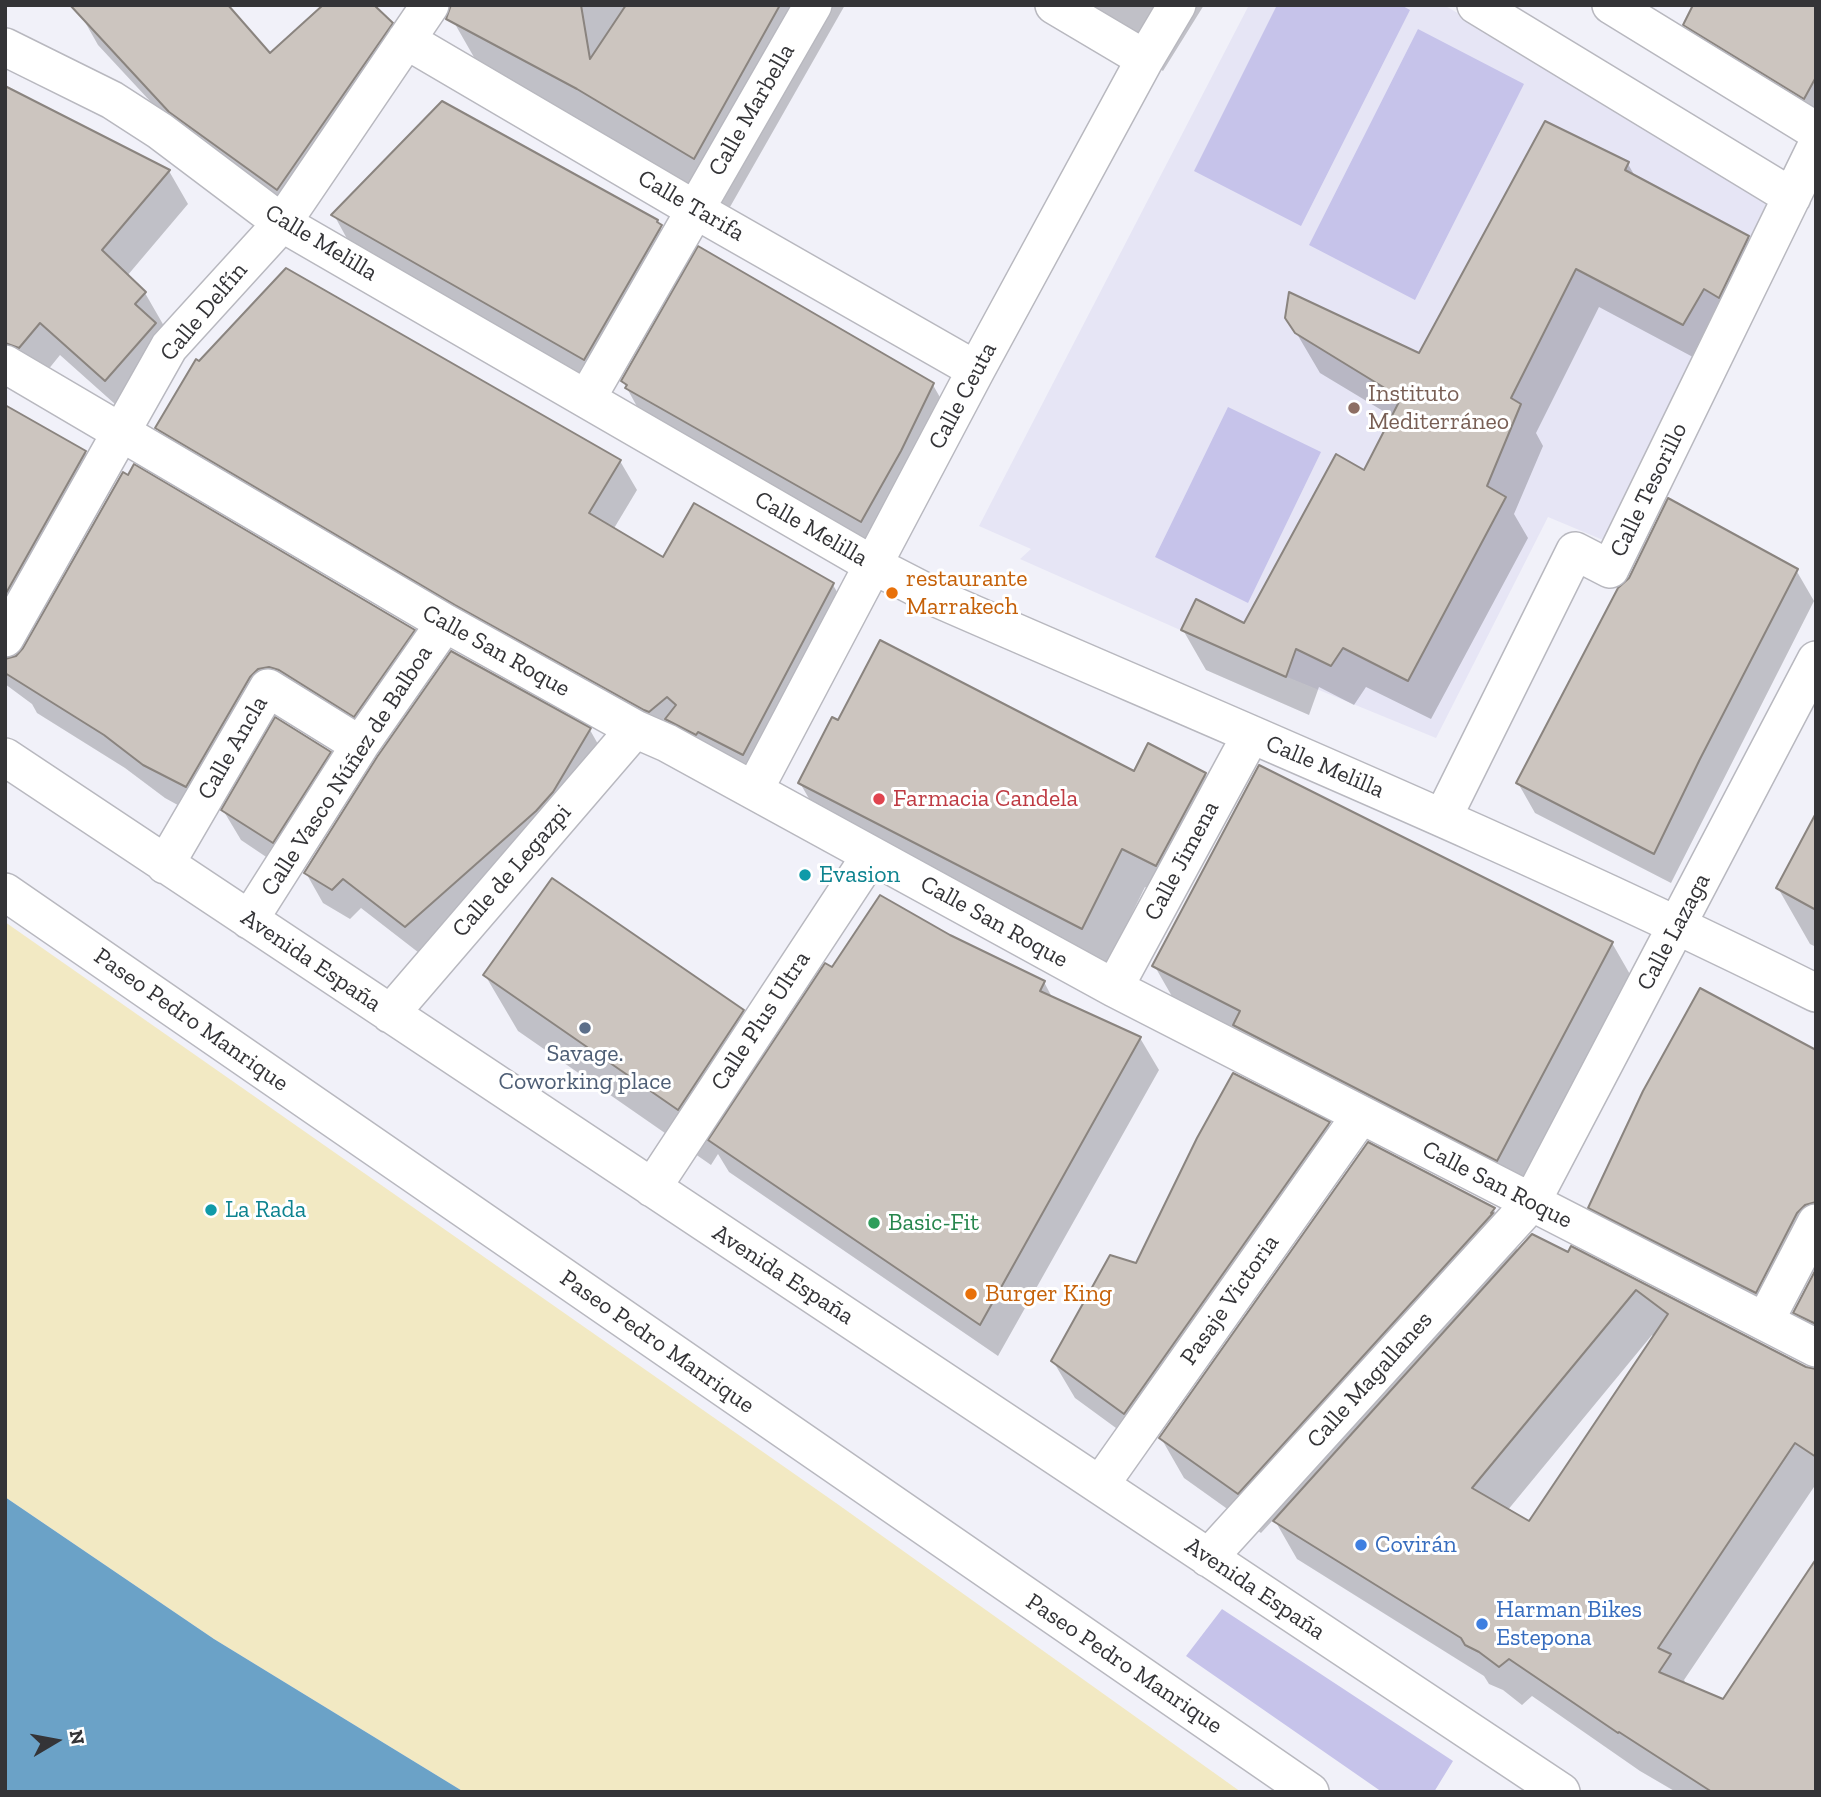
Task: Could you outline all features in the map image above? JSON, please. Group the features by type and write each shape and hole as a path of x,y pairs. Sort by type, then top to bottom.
{"street":[{"name":"Calle Delfín","path":"5,638 169,346 282,223 430,5"},
{"name":"Calle Marbella","path":"586,398 813,5"},
{"path":"1054,5 1145,59"},
{"name":"Calle Ceuta","path":"754,790 976,370 1177,5"},
{"path":"1476,5 1792,197"},
{"path":"1611,5 1816,131"},
{"name":"Calle Tarifa","path":"406,40 976,370"},
{"name":"Calle Melilla","path":"5,47 112,100 160,131 282,223 873,565 941,600 1443,817 1679,925 1816,993"},
{"name":"Calle Tesorillo","path":"1443,817 1575,551 1610,569 1816,147"},
{"name":"Calle San Roque","path":"5,364 445,623 635,729 667,743 754,790 1114,988 1816,1348"},
{"name":"Calle Vasco Núñez de Balboa","path":"249,920 360,745 445,623"},
{"name":"Calle Lazaga","path":"1531,1203 1810,684"},
{"name":"Calle Ancla","path":"165,865 268,688 360,745"},
{"name":"Calle de Legazpi","path":"390,1014 635,729"},
{"name":"Calle Jimena","path":"1114,988 1251,735"},
{"name":"Avenida España","path":"5,757 1561,1792"},
{"name":"Calle Plus Ultra","path":"652,1188 871,855"},
{"name":"Paseo Pedro Manrique","path":"5,892 1310,1792"},
{"name":"Pasaje Victoria","path":"1100,1485 1361,1115"},
{"name":"Calle Magallanes","path":"1208,1558 1531,1203"},
{"path":"1765,1321 1816,1223"}],"shaded area":[{"name":"Instituto Mediterráneo","path":"1249,5 1444,5 1773,201 1603,540 1548,517 1436,738 1275,672 1020,559 1031,549 979,526"},
{"path":"1277,5 1401,5 1410,10 1301,226 1194,171"},
{"path":"1418,29 1524,84 1415,300 1309,245"},
{"path":"1228,407 1321,452 1248,603 1155,557"},
{"path":"5,1497 214,1639 464,1792 5,1792"},
{"path":"1222,1609 1453,1761 1434,1792 1382,1792 1186,1656"}],"sand":[{"name":"La Rada","path":"5,922 836,1503 1241,1792 464,1792 214,1639 5,1497"}],"building":[{"path":"70,5 228,5 270,53 323,5 374,5 393,23 277,190 169,112"},
{"path":"451,5 581,5 590,59 626,5 780,5 694,159 577,89 446,19"},
{"path":"1693,5 1816,5 1816,77 1804,99 1683,25"},
{"path":"5,86 170,170 102,250 146,292 135,304 156,323 105,381 40,323 19,348 5,343"},
{"path":"442,101 658,220 662,225 584,360 331,215"},
{"path":"1545,121 1629,162 1625,170 1749,236 1719,298 1704,289 1683,325 1576,269 1511,398 1521,404 1487,486 1506,497 1408,681 1343,648 1331,666 1296,649 1286,677 1181,630 1196,599 1244,623 1336,454 1364,470 1401,398 1295,333 1285,318 1289,292 1419,353"},
{"path":"698,246 934,383 901,451 861,522 625,388 627,385 621,381"},
{"path":"286,268 621,460 589,513 663,557 694,503 834,583 743,755 665,719 676,705 667,697 649,712 644,710 455,605 155,428 196,359 199,361"},
{"path":"5,405 86,451 5,595"},
{"path":"134,464 415,630 354,717 279,670 269,667 258,669 250,677 186,787 143,765 104,735 5,673 5,659 16,656 23,648 123,472 128,475"},
{"path":"1668,498 1798,569 1654,854 1516,783 1618,588 1629,578"},
{"path":"880,640 1134,771 1148,743 1206,773 1156,866 1122,849 1082,929 798,783 832,717 838,720"},
{"path":"451,651 591,728 553,792 536,811 405,927 343,879 332,890 304,873 377,757"},
{"path":"275,717 331,752 273,843 221,810"},
{"path":"1259,765 1613,942 1497,1161 1233,1025 1240,1011 1152,966"},
{"path":"1816,813 1816,910 1776,888"},
{"path":"552,878 744,1010 678,1110 483,975"},
{"path":"880,895 950,935 1045,981 1040,991 1141,1037 980,1325 708,1140 825,963 832,967"},
{"path":"1700,988 1816,1050 1816,1202 1805,1205 1797,1213 1756,1293 1588,1208 1643,1091"},
{"path":"1233,1073 1330,1122 1124,1414 1051,1361 1110,1255 1136,1263 1197,1138"},
{"path":"1368,1142 1495,1208 1238,1494 1159,1438"},
{"path":"1532,1234 1568,1252 1571,1246 1806,1367 1816,1369 1816,1457 1795,1443 1658,1648 1671,1654 1659,1672 1723,1699 1816,1559 1816,1792 1712,1792 1618,1733 1509,1659 1499,1667 1465,1645 1461,1638 1273,1521","holes":["1636,1290 1668,1314 1529,1521 1472,1488"]},
{"path":"1816,1269 1816,1324 1793,1313"}],"place":[{"name":"Instituto Mediterráneo","path":"1354,408"},
{"name":"restaurante Marrakech","path":"892,593"},
{"name":"Farmacia Candela","path":"879,799"},
{"name":"Evasion","path":"805,875"},
{"name":"Savage. Coworking place","path":"585,1028"},
{"name":"La Rada","path":"211,1210"},
{"name":"Basic-Fit","path":"874,1223"},
{"name":"Burger King","path":"971,1294"},
{"name":"Covirán","path":"1361,1545"},
{"name":"Harman Bikes Estepona","path":"1482,1624"}]}
